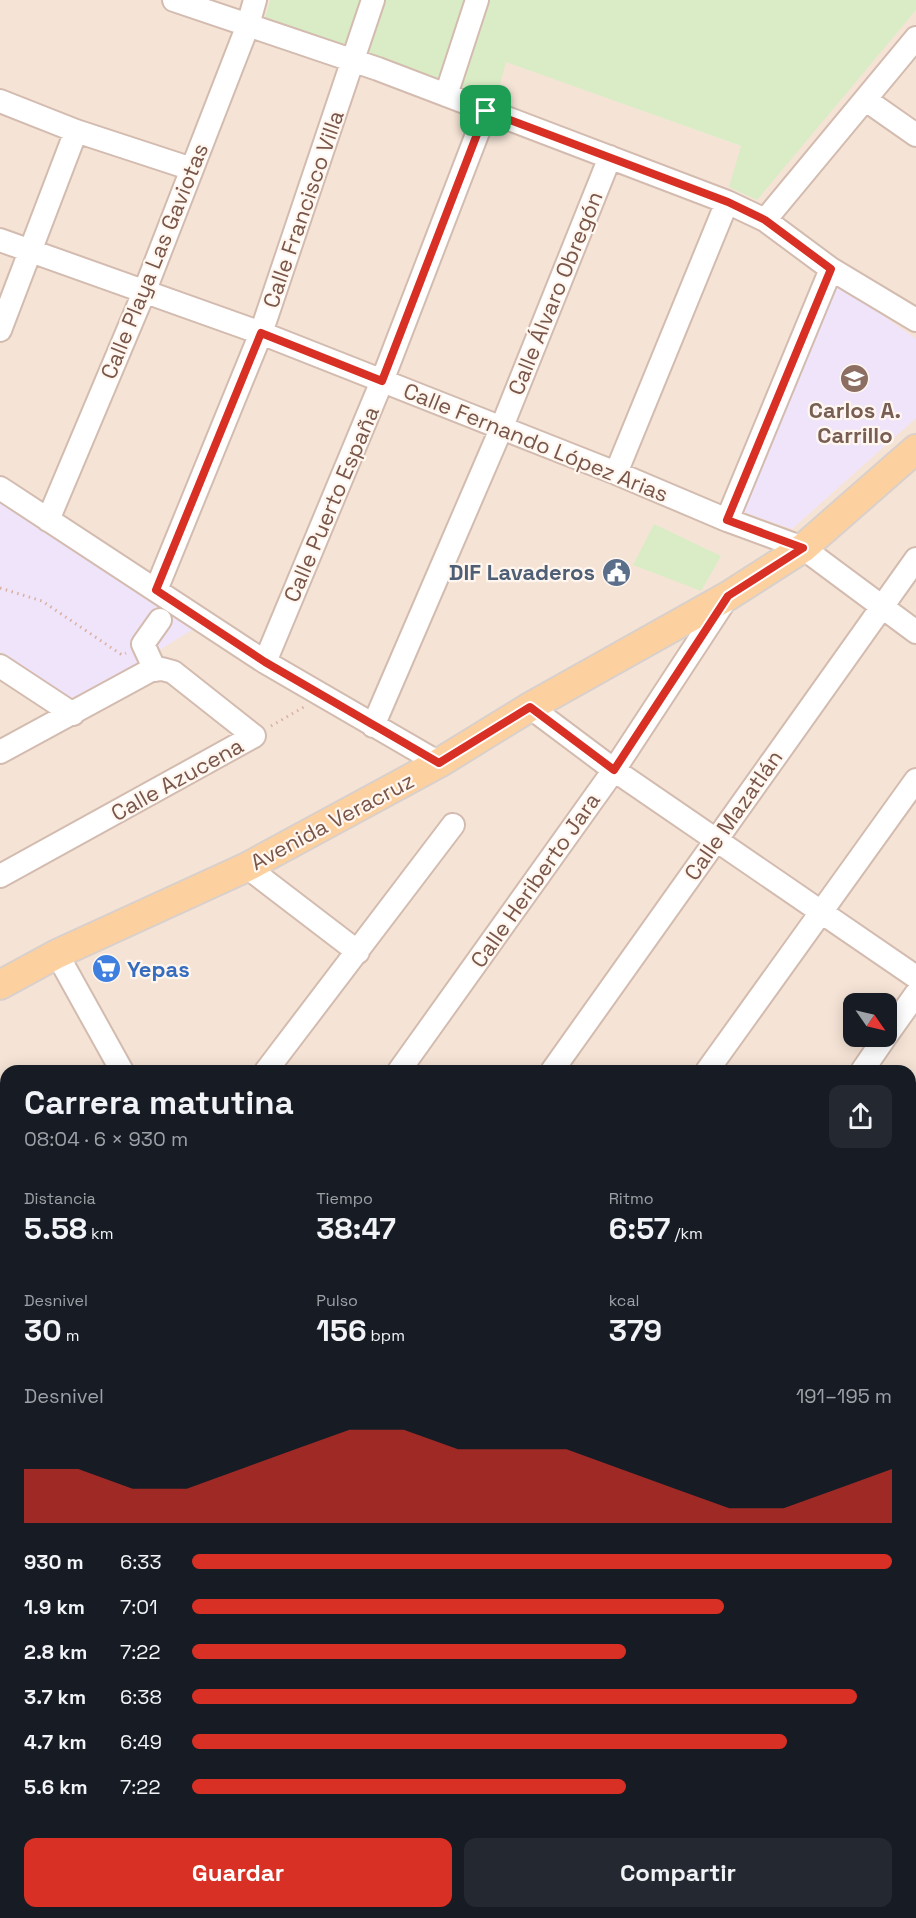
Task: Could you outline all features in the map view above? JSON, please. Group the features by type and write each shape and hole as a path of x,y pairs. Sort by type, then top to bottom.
{"main road":[{"name":"Avenida Veracruz","path":"0,985 57,954 247,867 439,763 530,707 728,596 803,548 916,449"}],"street":[{"path":"174,0 354,61 728,202 765,220 831,269 916,320"},
{"name":"Calle Playa Las Gaviotas","path":"48,520 145,290 248,25 255,0"},
{"name":"Calle Francisco Villa","path":"156,590 261,333 373,0"},
{"path":"446,95 477,0"},
{"path":"765,220 916,38"},
{"path":"866,100 916,135"},
{"path":"0,101 76,131 192,169"},
{"name":"Calle Puerto España","path":"265,662 382,381 486,111"},
{"path":"0,330 76,131"},
{"name":"Calle Álvaro Obregón","path":"373,726 501,429 610,157"},
{"path":"616,472 728,202"},
{"name":"Calle Fernando López Arias","path":"0,240 261,333 501,429 616,472 727,520 803,548 916,632"},
{"path":"727,520 831,269"},
{"path":"0,488 265,662 439,763"},
{"name":"Calle Mazatlán","path":"556,1065 916,559"},
{"name":"Calle Heriberto Jara","path":"403,1065 614,770 728,596"},
{"path":"0,752 158,669 143,644 160,620"},
{"path":"0,666 73,714"},
{"name":"Calle Azucena","path":"0,876 254,736 173,672 158,669"},
{"path":"530,707 614,770 916,977"},
{"path":"711,1065 916,780"},
{"path":"271,1065 453,825"},
{"path":"247,867 358,952"},
{"path":"57,954 119,1065"},
{"path":"897,1021 916,994"},
{"path":"866,1065 878,1047"}],"path":[{"path":"0,588 42,601 122,655 143,644"},
{"path":"254,736 323,696"}],"shaded area":[{"path":"0,0 270,0 265,17 496,98 505,61 741,146 852,84 916,10 916,1065 0,1065"},
{"name":"Carlos A. Carrillo","path":"834,281 916,339 916,418 792,529 738,510"},
{"path":"0,499 195,628 76,701 0,652"}],"green space":[{"path":"270,0 916,0 916,10 757,200 729,187 741,146 506,62 496,99 265,17"},
{"path":"654,524 721,556 701,591 633,565"}],"place":[{"name":"Carlos A. Carrillo","path":"855,378"},
{"name":"DIF Lavaderos","path":"616,572"},
{"name":"Yepas","path":"106,969"}],"route":[{"path":"486,111 728,202 765,220 831,269 727,520 803,548 728,596 614,770 530,707 439,763 265,662 156,590 261,333 382,381 486,111"}]}
